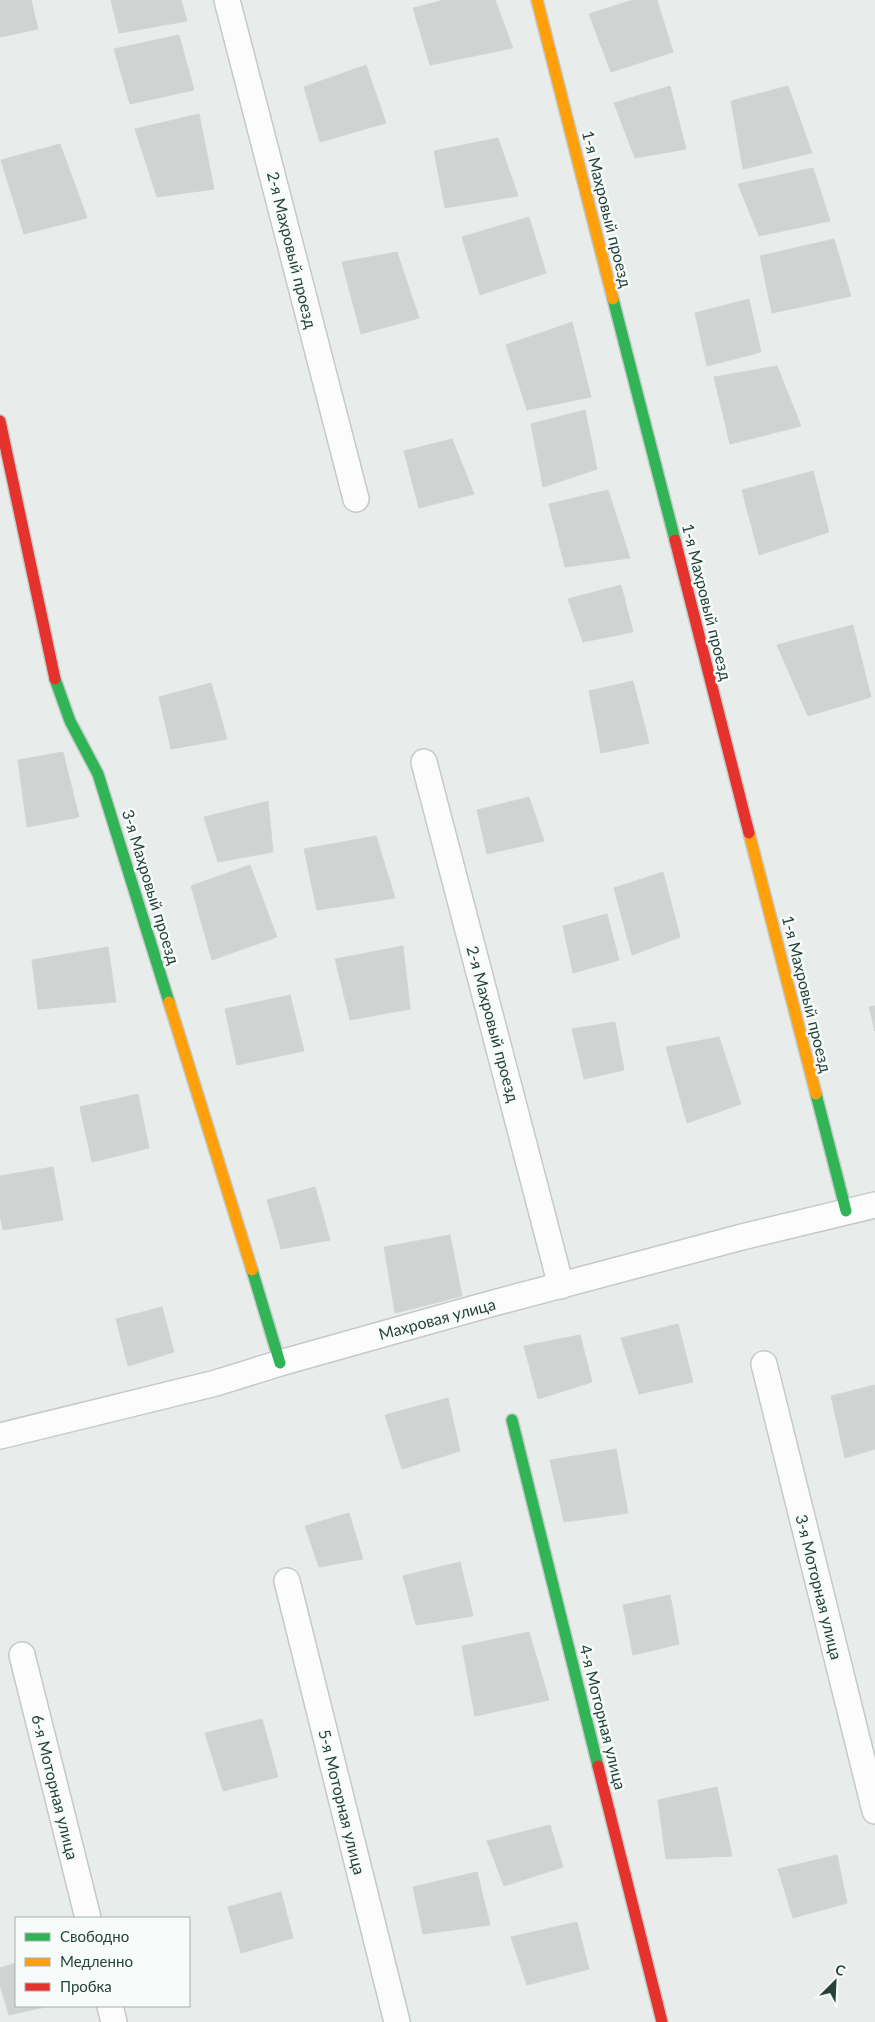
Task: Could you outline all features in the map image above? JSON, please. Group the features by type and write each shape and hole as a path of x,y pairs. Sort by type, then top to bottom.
{"street":[{"name":"2-я Махровый проезд","path":"227,0 356,499"},
{"name":"1-я Махровый проезд","path":"537,0 846,1211"},
{"name":"3-я Махровый проезд","path":"0,421 54,677 70,721 98,774 118,831 280,1363"},
{"name":"2-я Махровый проезд","path":"424,762 561,1286"},
{"name":"Махровая улица","path":"0,1436 216,1383 280,1363 742,1236 875,1205"},
{"name":"3-я Моторная улица","path":"764,1364 875,1811"},
{"name":"4-я Моторная улица","path":"512,1420 662,2022"},
{"name":"5-я Моторная улица","path":"287,1581 397,2022"},
{"name":"6-я Моторная улица","path":"22,1655 88,1917"},
{"path":"110,2007 114,2022"}],"building":[{"path":"0,0 31,0 38,29 0,37"},
{"path":"111,0 181,0 187,21 119,33"},
{"path":"444,0 495,0 513,48 430,65 413,8"},
{"path":"633,0 657,0 673,52 611,72 589,14"},
{"path":"179,35 194,90 130,104 114,49"},
{"path":"366,65 386,123 320,142 304,87"},
{"path":"670,86 686,149 635,158 614,103"},
{"path":"788,86 812,153 743,169 731,101"},
{"path":"199,114 214,189 157,197 135,129"},
{"path":"498,138 518,196 445,208 434,151"},
{"path":"60,144 87,218 24,234 1,160"},
{"path":"813,168 830,221 759,236 738,184"},
{"path":"529,217 546,273 480,295 462,237"},
{"path":"834,239 851,296 772,313 760,256"},
{"path":"397,252 419,318 361,334 342,262"},
{"path":"749,299 761,352 707,366 695,313"},
{"path":"572,322 591,397 527,410 506,345"},
{"path":"777,366 801,426 730,444 714,377"},
{"path":"585,410 597,469 543,487 531,424"},
{"path":"452,439 474,494 419,508 404,451"},
{"path":"813,471 829,532 759,555 742,490"},
{"path":"608,490 630,558 565,567 549,504"},
{"path":"621,585 633,632 583,642 568,599"},
{"path":"853,625 871,697 808,716 777,645"},
{"path":"633,681 649,743 601,753 589,691"},
{"path":"211,683 227,739 171,749 159,697"},
{"path":"63,752 79,817 27,827 18,760"},
{"path":"529,797 544,841 487,854 477,810"},
{"path":"268,801 273,852 218,862 204,817"},
{"path":"376,836 395,898 317,910 304,849"},
{"path":"250,865 277,937 212,960 191,886"},
{"path":"663,872 680,937 632,955 614,888"},
{"path":"607,914 619,960 573,973 563,926"},
{"path":"403,946 410,1009 350,1020 335,959"},
{"path":"108,947 116,1002 38,1009 32,960"},
{"path":"290,995 304,1051 237,1065 225,1009"},
{"path":"875,1006 875,1031 869,1007"},
{"path":"615,1022 624,1070 584,1079 572,1029"},
{"path":"719,1037 741,1104 687,1123 666,1047"},
{"path":"138,1094 149,1148 92,1162 80,1107"},
{"path":"53,1167 63,1220 3,1230 0,1216 0,1176"},
{"path":"315,1187 330,1240 281,1249 267,1200"},
{"path":"450,1235 462,1296 395,1313 384,1247"},
{"path":"162,1307 174,1352 128,1366 116,1319"},
{"path":"678,1324 693,1382 639,1394 621,1338"},
{"path":"580,1335 592,1382 538,1399 524,1346"},
{"path":"875,1385 875,1449 845,1458 831,1396"},
{"path":"448,1398 460,1451 402,1469 385,1415"},
{"path":"616,1449 628,1513 564,1522 550,1460"},
{"path":"349,1513 363,1559 319,1567 305,1526"},
{"path":"460,1562 473,1616 416,1625 403,1576"},
{"path":"670,1595 679,1644 633,1655 623,1605"},
{"path":"529,1632 549,1700 475,1716 462,1646"},
{"path":"262,1719 278,1777 223,1791 205,1733"},
{"path":"717,1787 732,1856 666,1859 658,1800"},
{"path":"550,1825 563,1867 504,1886 487,1841"},
{"path":"837,1855 847,1903 793,1918 778,1869"},
{"path":"477,1872 490,1925 423,1934 413,1887"},
{"path":"281,1892 293,1938 241,1953 228,1907"},
{"path":"577,1922 589,1969 527,1985 511,1937"},
{"path":"15,1963 15,2007 45,2007 9,2015 0,1985 0,1968"}],"traffic: fast":[{"path":"613,299 675,540"},
{"path":"55,679 70,721 98,774 169,1002"},
{"path":"816,1094 846,1211"},
{"path":"252,1270 280,1363"},
{"path":"512,1420 598,1766"}],"traffic: slow":[{"path":"537,0 613,299"},
{"path":"749,833 816,1094"},
{"path":"169,1002 252,1270"}],"traffic: jam":[{"path":"0,421 55,679"},
{"path":"675,540 749,833"},
{"path":"598,1766 662,2022"}]}
